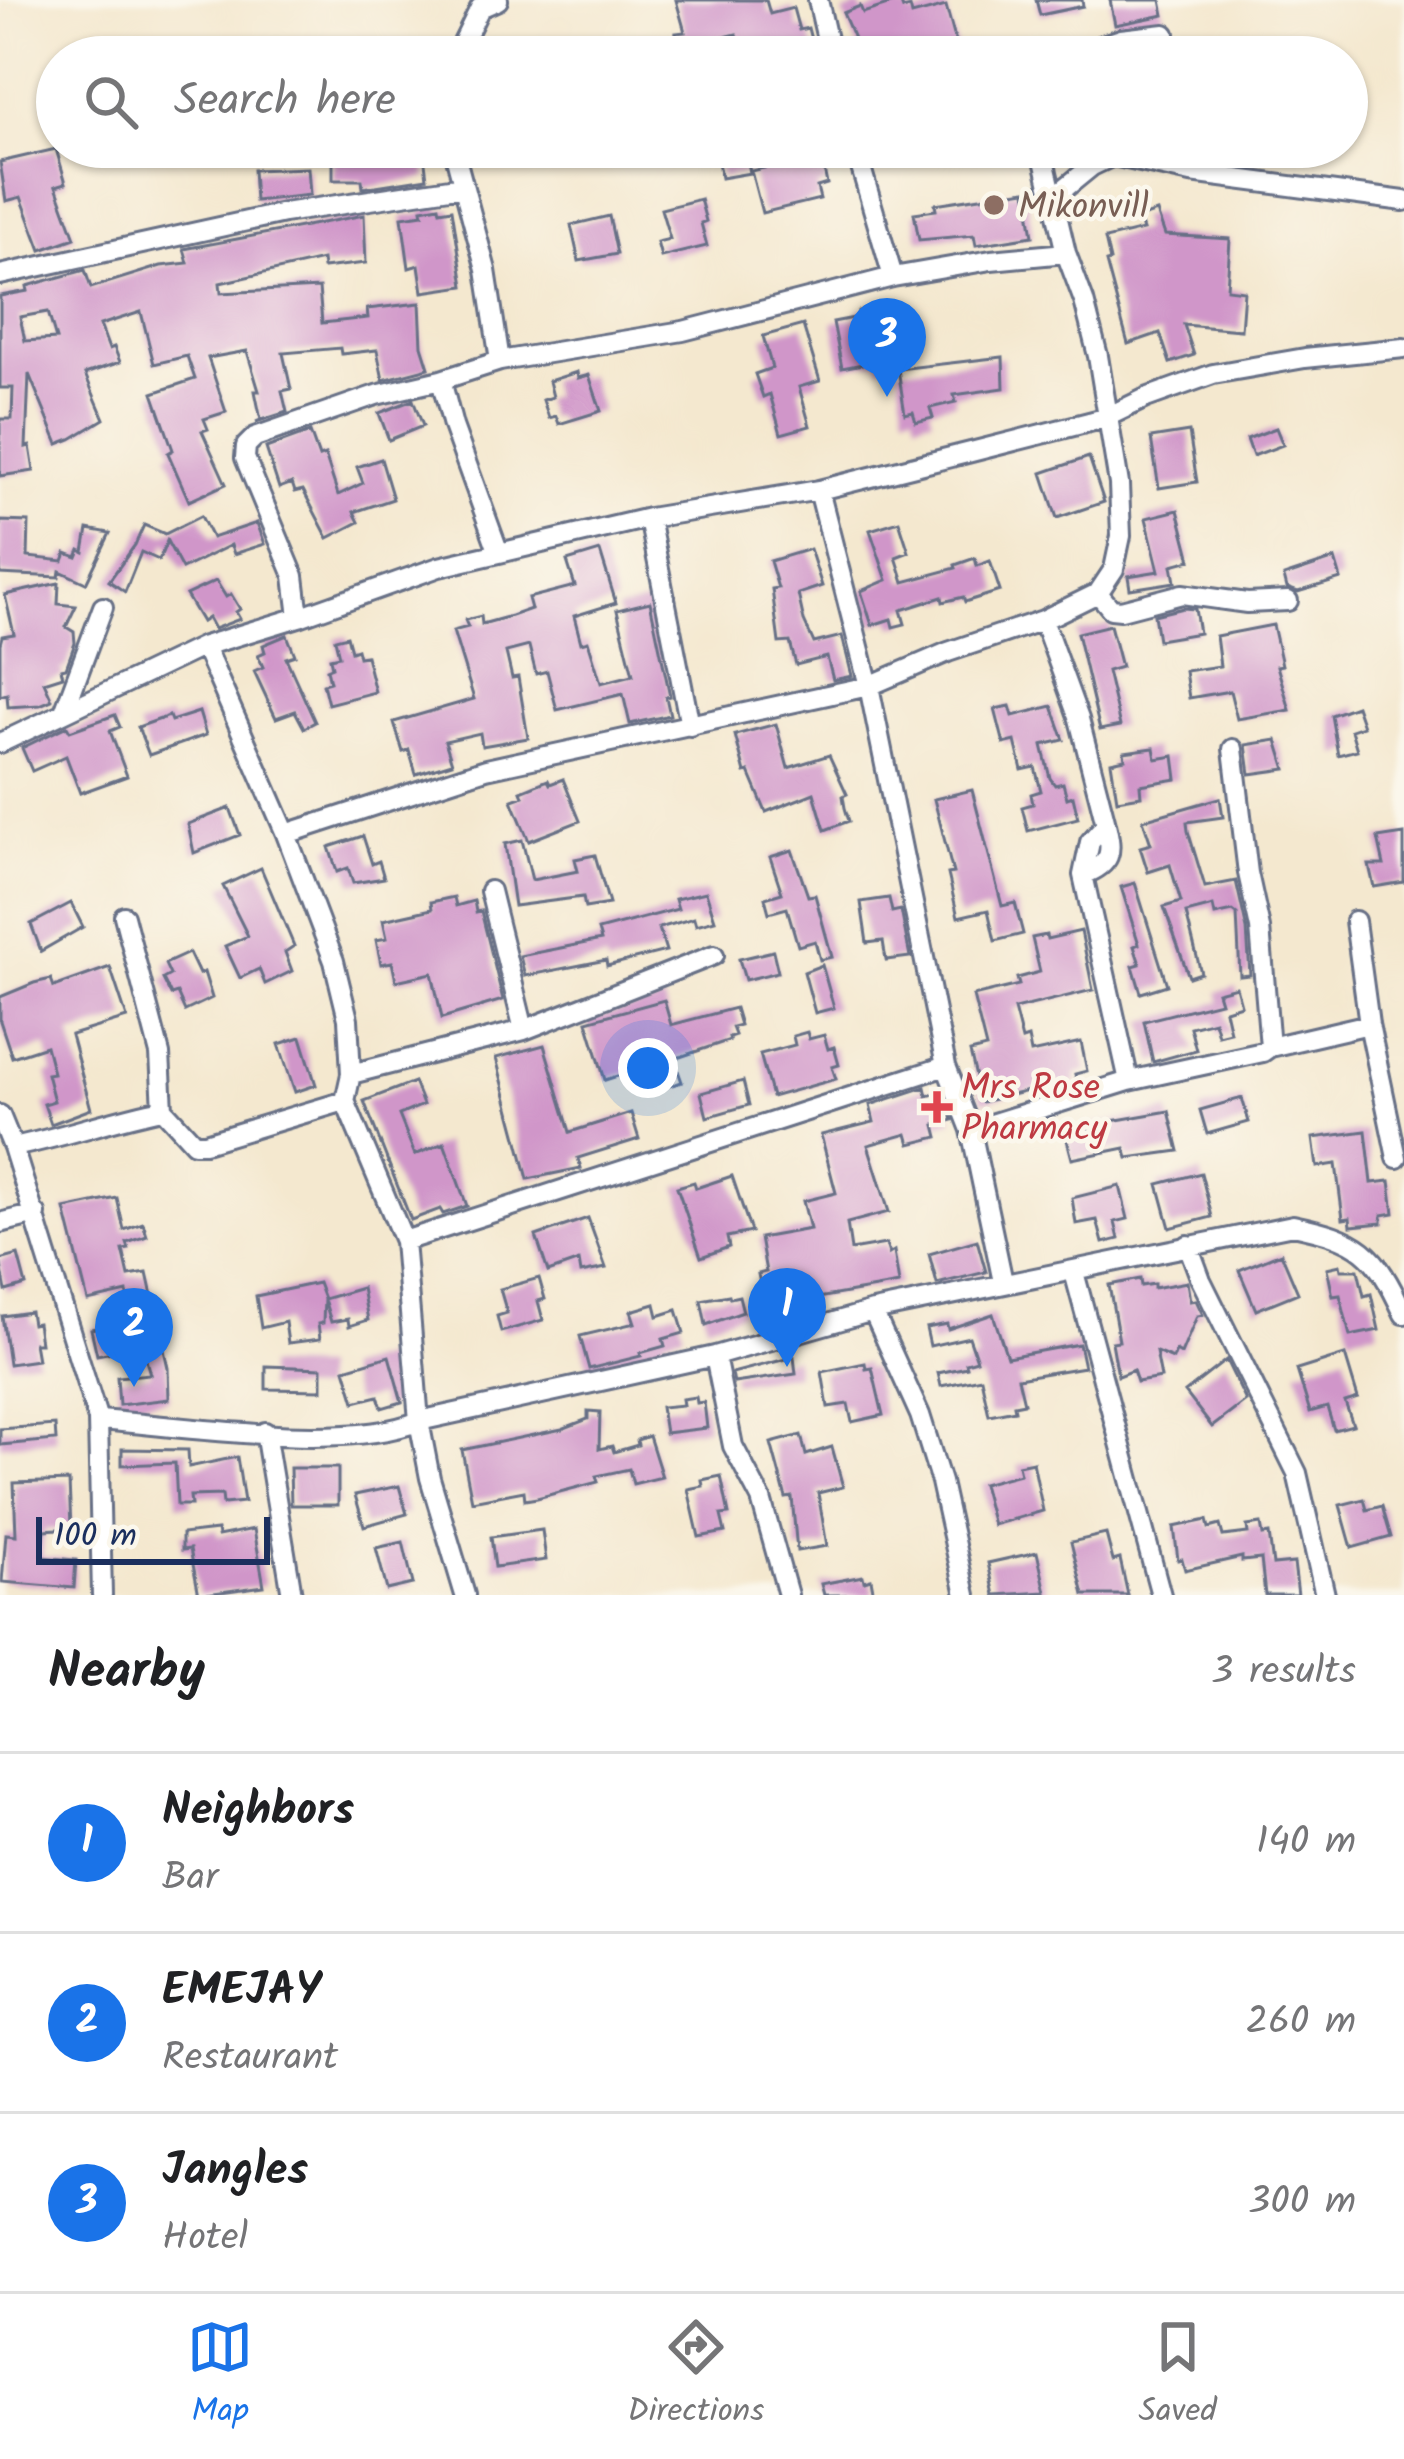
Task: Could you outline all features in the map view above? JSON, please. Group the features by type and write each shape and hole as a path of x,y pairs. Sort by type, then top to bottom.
{"street":[{"path":"466,36 480,8 498,0"},
{"path":"818,0 827,36"},
{"path":"1147,36 1165,34"},
{"path":"458,168 485,270 500,361"},
{"path":"861,168 893,278"},
{"path":"286,835 486,769 869,686 948,652 1042,620 1098,593 1114,569 1121,536 1119,484 1098,356 1066,253 1046,168"},
{"path":"1054,197 1090,168"},
{"path":"1172,168 1404,201"},
{"path":"0,275 284,213 463,186"},
{"path":"299,617 294,576 245,458 246,446 256,437 376,395 500,361 683,331 893,278 991,260 1066,253"},
{"path":"0,743 204,646 440,567 649,518 819,490 1105,418 1213,374 1404,348"},
{"path":"441,380 499,553"},
{"path":"819,490 869,686 946,1066 971,1130 1003,1282"},
{"path":"649,518 690,726"},
{"path":"1098,593 1111,609 1120,610 1182,594 1247,604 1288,602"},
{"path":"65,710 103,607"},
{"path":"1042,620 1078,718 1106,824 1090,842 1083,875 1129,1081"},
{"path":"204,646 286,835 334,961 348,1019 351,1074 345,1101 404,1241 419,1420 430,1478 465,1595"},
{"path":"1233,748 1248,873 1260,928 1270,1047"},
{"path":"490,891 524,1030"},
{"path":"124,916 160,1054 163,1109 194,1143 345,1101"},
{"path":"1355,921 1369,1024 1397,1158"},
{"path":"351,1074 524,1030 714,955"},
{"path":"971,1130 1129,1081 1369,1024"},
{"path":"404,1241 946,1066"},
{"path":"13,1147 163,1109"},
{"path":"0,1115 36,1214 98,1420 102,1595"},
{"path":"0,1223 36,1214"},
{"path":"98,1420 344,1436 403,1428 419,1420 715,1356 873,1311 1293,1225 1356,1244 1383,1269 1404,1314"},
{"path":"1188,1245 1297,1473 1325,1595"},
{"path":"1075,1272 1161,1595"},
{"path":"873,1311 920,1414 941,1482 966,1595"},
{"path":"715,1356 733,1446 761,1499 788,1595"},
{"path":"265,1432 292,1595"}],"building":[{"path":"676,0 766,0 770,14 793,8 799,30 808,28 810,36 677,36 685,32"},
{"path":"1036,0 1082,0 1083,6 1040,15"},
{"path":"1110,0 1161,0 1164,15 1115,25"},
{"path":"900,1 903,9 910,7 912,15 946,6 954,36 853,36 843,13 860,6 863,13"},
{"path":"36,154 36,168 62,168 66,183 56,186 75,238 41,250 21,197 6,201 0,162"},
{"path":"308,168 310,195 255,201 253,170"},
{"path":"333,168 426,168 427,178 363,188 362,180 333,180"},
{"path":"719,168 749,168 750,173 721,178"},
{"path":"824,168 827,184 817,187 820,199 762,213 751,171"},
{"path":"1026,190 1033,236 976,245 974,235 919,240 914,213 936,210 935,204"},
{"path":"700,199 707,246 661,257 657,242 670,239 661,209"},
{"path":"439,206 440,211 452,209 464,286 423,292 419,265 409,268 402,217"},
{"path":"1157,212 1165,235 1230,239 1227,289 1244,291 1241,330 1184,325 1194,355 1170,363 1160,333 1128,344 1106,262 1110,261 1105,239 1143,230 1139,218"},
{"path":"364,215 366,263 323,268 322,260 220,283 221,293 319,288 322,323 368,318 367,309 420,303 422,346 429,368 383,380 377,350 283,353 291,389 282,391 287,412 256,422 261,420 255,391 259,391 247,351 208,358 226,412 204,419 208,429 202,431 226,484 189,501 168,453 173,450 153,393 195,379 187,356 154,364 141,312 100,325 120,362 85,374 104,419 71,439 58,444 29,374 26,447 30,446 34,471 0,476 0,419 12,419 13,388 0,388 0,296 85,270 91,288 161,266 188,263 184,249","holes":["48,312 56,339 25,341 20,317"]},
{"path":"609,216 617,254 579,261 571,225"},
{"path":"881,305 892,364 879,367 878,361 842,368 833,322 859,317 858,311"},
{"path":"803,325 820,381 799,387 810,426 781,434 770,394 763,397 755,374 772,368 763,336"},
{"path":"1003,357 1004,388 954,395 956,402 930,408 933,418 916,422 913,412 905,414 898,369"},
{"path":"577,372 578,378 589,375 601,411 559,424 556,416 549,418 543,400 553,397 549,381"},
{"path":"413,400 423,426 389,440 379,413"},
{"path":"1276,428 1283,445 1253,456 1247,439"},
{"path":"310,432 319,457 325,455 338,495 363,483 357,467 381,459 393,499 354,512 359,522 328,538 303,490 295,492 292,483 279,488 266,448"},
{"path":"1189,432 1197,482 1159,488 1151,438"},
{"path":"1089,457 1104,502 1057,518 1042,473"},
{"path":"1178,510 1191,560 1172,565 1175,582 1130,589 1128,576 1159,571 1146,518"},
{"path":"201,516 212,538 257,523 265,544 234,554 231,545 182,569 167,541 159,560 141,552 125,592 109,581 144,525 165,534"},
{"path":"0,521 29,522 28,557 63,561 66,553 77,557 80,550 84,552 88,529 110,533 86,583 60,571 59,577 0,574"},
{"path":"899,521 909,552 896,557 904,582 975,558 977,566 990,561 1000,591 965,602 963,597 943,602 942,597 901,610 905,624 893,627 891,619 872,625 861,591 887,580 870,530"},
{"path":"810,549 822,586 798,594 804,621 814,643 842,636 852,676 833,680 827,657 796,665 790,642 779,643 772,589 778,588 770,561"},
{"path":"600,551 616,603 574,616 581,643 588,641 601,683 633,675 617,610 650,602 670,715 630,724 623,694 557,710 547,671 536,674 529,646 506,652 512,678 518,677 528,738 482,746 480,733 445,741 452,763 416,774 394,722 474,699 453,631 468,627 465,620 481,616 482,624 531,609 528,598 575,586 567,561"},
{"path":"1335,559 1341,579 1298,592 1287,588 1284,576"},
{"path":"216,581 226,597 231,594 240,619 214,629 208,618 202,622 186,595"},
{"path":"59,583 58,604 76,606 66,627 74,632 75,643 66,668 61,669 63,676 44,682 52,700 8,707 7,694 0,696 0,644 2,636 14,634 5,595"},
{"path":"1195,609 1199,633 1158,640 1154,615"},
{"path":"1110,625 1121,667 1107,671 1120,726 1100,730 1077,633"},
{"path":"1273,625 1282,665 1277,666 1290,710 1237,719 1230,691 1189,698 1185,671 1220,666 1216,636"},
{"path":"287,635 295,655 286,658 315,722 304,728 295,711 276,718 254,671 263,667 258,655 265,652 263,645"},
{"path":"347,636 351,651 357,649 359,657 366,656 375,692 328,704 323,684 330,682 330,658 339,656 335,639"},
{"path":"1010,706 1013,716 1052,706 1064,740 1042,745 1050,778 1055,785 1063,783 1067,798 1073,796 1078,818 1028,831 1022,807 1033,804 1031,794 1041,791 1035,767 1022,770 1015,741 1004,744 995,709"},
{"path":"1356,706 1363,726 1351,730 1357,750 1338,755 1331,715"},
{"path":"199,712 206,735 149,755 138,727"},
{"path":"115,715 120,727 110,731 127,776 80,793 66,756 32,771 22,748 67,726 70,731"},
{"path":"776,724 788,768 829,755 847,794 843,796 849,821 825,830 814,793 766,812 749,772 745,773 735,735"},
{"path":"1277,740 1286,769 1250,774 1246,745"},
{"path":"1154,748 1156,759 1174,756 1177,779 1140,785 1141,796 1117,800 1111,762 1125,759 1124,752"},
{"path":"563,779 580,821 529,841 512,800 523,796 521,791"},
{"path":"972,790 1002,906 1015,903 1023,934 995,941 988,910 958,917 948,874 953,873 934,799"},
{"path":"1220,798 1223,817 1187,822 1188,831 1205,887 1236,881 1247,930 1250,975 1240,976 1237,914 1215,915 1213,906 1186,913 1201,973 1189,977 1164,907 1181,902 1170,865 1148,872 1140,847 1151,844 1143,820"},
{"path":"230,808 240,835 194,853 188,824"},
{"path":"1404,834 1404,882 1374,887 1369,865 1384,865 1378,838"},
{"path":"363,836 372,864 379,861 384,878 353,883 348,868 337,872 329,847"},
{"path":"522,840 532,880 578,871 575,859 595,855 609,904 585,908 583,897 514,906 505,844"},
{"path":"792,850 808,896 815,895 832,957 820,960 815,941 798,946 787,908 769,913 765,898 782,893 770,857"},
{"path":"261,868 294,946 285,952 292,971 265,984 259,969 240,978 225,946 248,936 223,886"},
{"path":"1135,883 1167,985 1141,993 1133,966 1140,964 1134,946 1139,944 1121,887"},
{"path":"706,892 715,920 696,925 694,918 659,928 666,951 607,966 606,960 525,976 520,956 601,940 598,930 678,909 675,899"},
{"path":"454,897 456,906 474,901 476,912 481,911 503,1000 442,1018 432,973 396,981 392,962 381,964 376,940 387,938 383,920 432,909 431,902"},
{"path":"889,898 892,912 901,910 910,957 886,960 883,941 867,943 861,902"},
{"path":"71,903 83,927 41,951 31,924"},
{"path":"1081,931 1093,990 1014,1009 1022,1040 1028,1038 1031,1053 1081,1042 1087,1071 1075,1074 1077,1083 1067,1086 1062,1083 982,1102 970,1052 986,1048 973,996 1019,985 1017,978 1040,972 1032,938"},
{"path":"773,951 778,972 745,980 739,959"},
{"path":"189,953 199,974 204,972 212,998 185,1011 177,993 171,995 163,979 170,975 165,964"},
{"path":"822,965 834,1008 815,1013 804,972"},
{"path":"110,967 127,1018 71,1035 91,1109 51,1124 44,1104 54,1101 46,1046 12,1057 0,1021 0,997 51,979 54,987"},
{"path":"1236,987 1241,1005 1225,1010 1230,1032 1218,1035 1214,1021 1190,1027 1196,1050 1153,1062 1144,1021 1220,1002 1217,992"},
{"path":"664,1000 671,1025 735,1008 740,1025 732,1027 735,1035 730,1040 674,1059 682,1082 647,1093 639,1069 605,1080 587,1021"},
{"path":"807,1032 809,1039 824,1035 828,1049 834,1047 839,1065 832,1067 836,1079 772,1097 760,1054 795,1045 793,1036"},
{"path":"301,1037 316,1085 295,1092 279,1044"},
{"path":"544,1045 570,1132 631,1113 639,1139 578,1158 581,1168 528,1179 496,1058"},
{"path":"743,1081 749,1105 707,1117 701,1093"},
{"path":"414,1082 423,1105 399,1115 415,1155 444,1143 467,1206 443,1214 440,1209 411,1220 364,1101"},
{"path":"925,1087 927,1096 942,1092 953,1120 935,1125 938,1137 910,1144 907,1134 868,1145 889,1212 847,1223 851,1250 886,1244 889,1254 894,1251 899,1284 766,1312 758,1274 766,1272 760,1238 810,1229 803,1201 836,1193 821,1135 874,1122 870,1105"},
{"path":"1242,1098 1249,1122 1207,1134 1200,1110"},
{"path":"1169,1111 1179,1151 1128,1158 1125,1148 1072,1159 1066,1136 1095,1130 1094,1124"},
{"path":"1366,1131 1372,1183 1390,1181 1394,1213 1382,1215 1382,1223 1351,1226 1350,1218 1343,1219 1336,1164 1317,1167 1313,1138"},
{"path":"1201,1173 1212,1217 1170,1228 1158,1184"},
{"path":"732,1176 751,1232 727,1237 729,1247 701,1257 677,1187 694,1182 696,1188"},
{"path":"1120,1186 1128,1219 1115,1222 1119,1239 1103,1243 1097,1220 1076,1224 1072,1198"},
{"path":"117,1198 124,1230 143,1223 147,1236 127,1243 129,1249 123,1250 129,1276 147,1273 168,1368 169,1399 119,1405 117,1377 150,1374 142,1346 97,1355 91,1329 134,1320 127,1292 88,1301 65,1209"},
{"path":"588,1218 606,1268 581,1273 579,1261 548,1272 536,1236"},
{"path":"977,1240 986,1272 937,1284 929,1254"},
{"path":"1281,1253 1298,1293 1256,1310 1239,1270"},
{"path":"18,1255 26,1285 6,1291 0,1260"},
{"path":"1340,1265 1341,1270 1358,1270 1364,1296 1371,1294 1379,1330 1350,1336 1340,1295 1333,1296 1327,1268"},
{"path":"539,1278 545,1299 538,1301 543,1320 501,1332 497,1316 507,1313 500,1289"},
{"path":"1140,1279 1141,1286 1154,1284 1154,1288 1187,1282 1190,1301 1196,1300 1203,1315 1197,1316 1181,1354 1176,1351 1173,1359 1156,1352 1161,1378 1137,1382 1133,1370 1118,1376 1112,1342 1119,1341 1109,1285"},
{"path":"318,1283 324,1299 320,1339 288,1343 285,1322 261,1328 256,1296"},
{"path":"362,1288 368,1320 349,1326 348,1319 331,1322 324,1299"},
{"path":"739,1296 743,1312 706,1325 701,1300"},
{"path":"655,1304 658,1316 677,1310 684,1333 663,1339 665,1346 641,1356 589,1369 580,1336 635,1323 631,1311"},
{"path":"30,1312 40,1343 34,1343 37,1360 9,1364 2,1316"},
{"path":"993,1314 1007,1357 1079,1344 1084,1367 1018,1378 1024,1403 1014,1405 1015,1410 989,1415 981,1378 941,1386 938,1373 977,1360 969,1337 930,1346 926,1328 947,1324 948,1329"},
{"path":"1345,1355 1358,1398 1345,1402 1353,1425 1334,1430 1327,1407 1310,1412 1297,1370"},
{"path":"389,1356 402,1402 382,1408 378,1396 355,1402 345,1369"},
{"path":"794,1357 796,1374 734,1383 732,1373"},
{"path":"1226,1360 1246,1401 1212,1427 1185,1392"},
{"path":"865,1363 866,1369 872,1368 883,1415 852,1422 848,1404 828,1407 822,1372"},
{"path":"266,1366 322,1368 322,1390 266,1389"},
{"path":"696,1397 697,1403 704,1402 707,1428 665,1433 661,1407 683,1405 682,1399"},
{"path":"588,1411 600,1412 599,1449 612,1446 614,1452 638,1445 637,1440 649,1436 662,1477 633,1484 629,1469 537,1498 525,1500 524,1491 472,1501 462,1450 562,1429 588,1419"},
{"path":"55,1425 56,1440 0,1445 0,1429"},
{"path":"801,1435 806,1455 832,1447 843,1487 818,1493 827,1546 797,1551 792,1497 786,1498 771,1443"},
{"path":"122,1449 188,1450 189,1467 237,1457 244,1502 223,1504 222,1495 190,1496 191,1505 177,1505 175,1463 122,1465"},
{"path":"1033,1462 1043,1511 993,1525 982,1484 1020,1474 1018,1465"},
{"path":"290,1468 338,1468 338,1505 291,1505"},
{"path":"721,1476 729,1514 721,1515 725,1532 699,1537 688,1489"},
{"path":"69,1481 71,1528 45,1530 42,1557 76,1560 74,1588 2,1582 6,1534 16,1535 14,1483"},
{"path":"399,1486 407,1514 364,1526 355,1495"},
{"path":"1364,1499 1367,1510 1382,1506 1391,1537 1352,1548 1340,1505"},
{"path":"1207,1520 1209,1528 1220,1525 1223,1536 1248,1533 1247,1526 1261,1524 1263,1535 1269,1534 1273,1565 1294,1563 1298,1595 1265,1595 1261,1559 1242,1561 1242,1557 1185,1570 1182,1559 1178,1560 1174,1527"},
{"path":"254,1529 264,1586 199,1595 190,1549 182,1550 182,1534 217,1530 218,1536"},
{"path":"542,1530 546,1560 495,1567 491,1537"},
{"path":"1106,1534 1113,1561 1120,1559 1128,1595 1084,1595 1071,1542"},
{"path":"403,1542 413,1584 387,1590 376,1548"},
{"path":"1037,1552 1046,1592 995,1595 988,1563"},
{"path":"863,1576 864,1581 871,1579 874,1595 824,1595 821,1584"}],"place":[{"name":"Mikonvill","path":"994,205"},
{"name":"Jangles","path":"887,397"},
{"name":"Mrs Rose Pharmacy","path":"937,1107"},
{"name":"Neighbors","path":"787,1367"},
{"name":"EMEJAY","path":"134,1387"}]}
